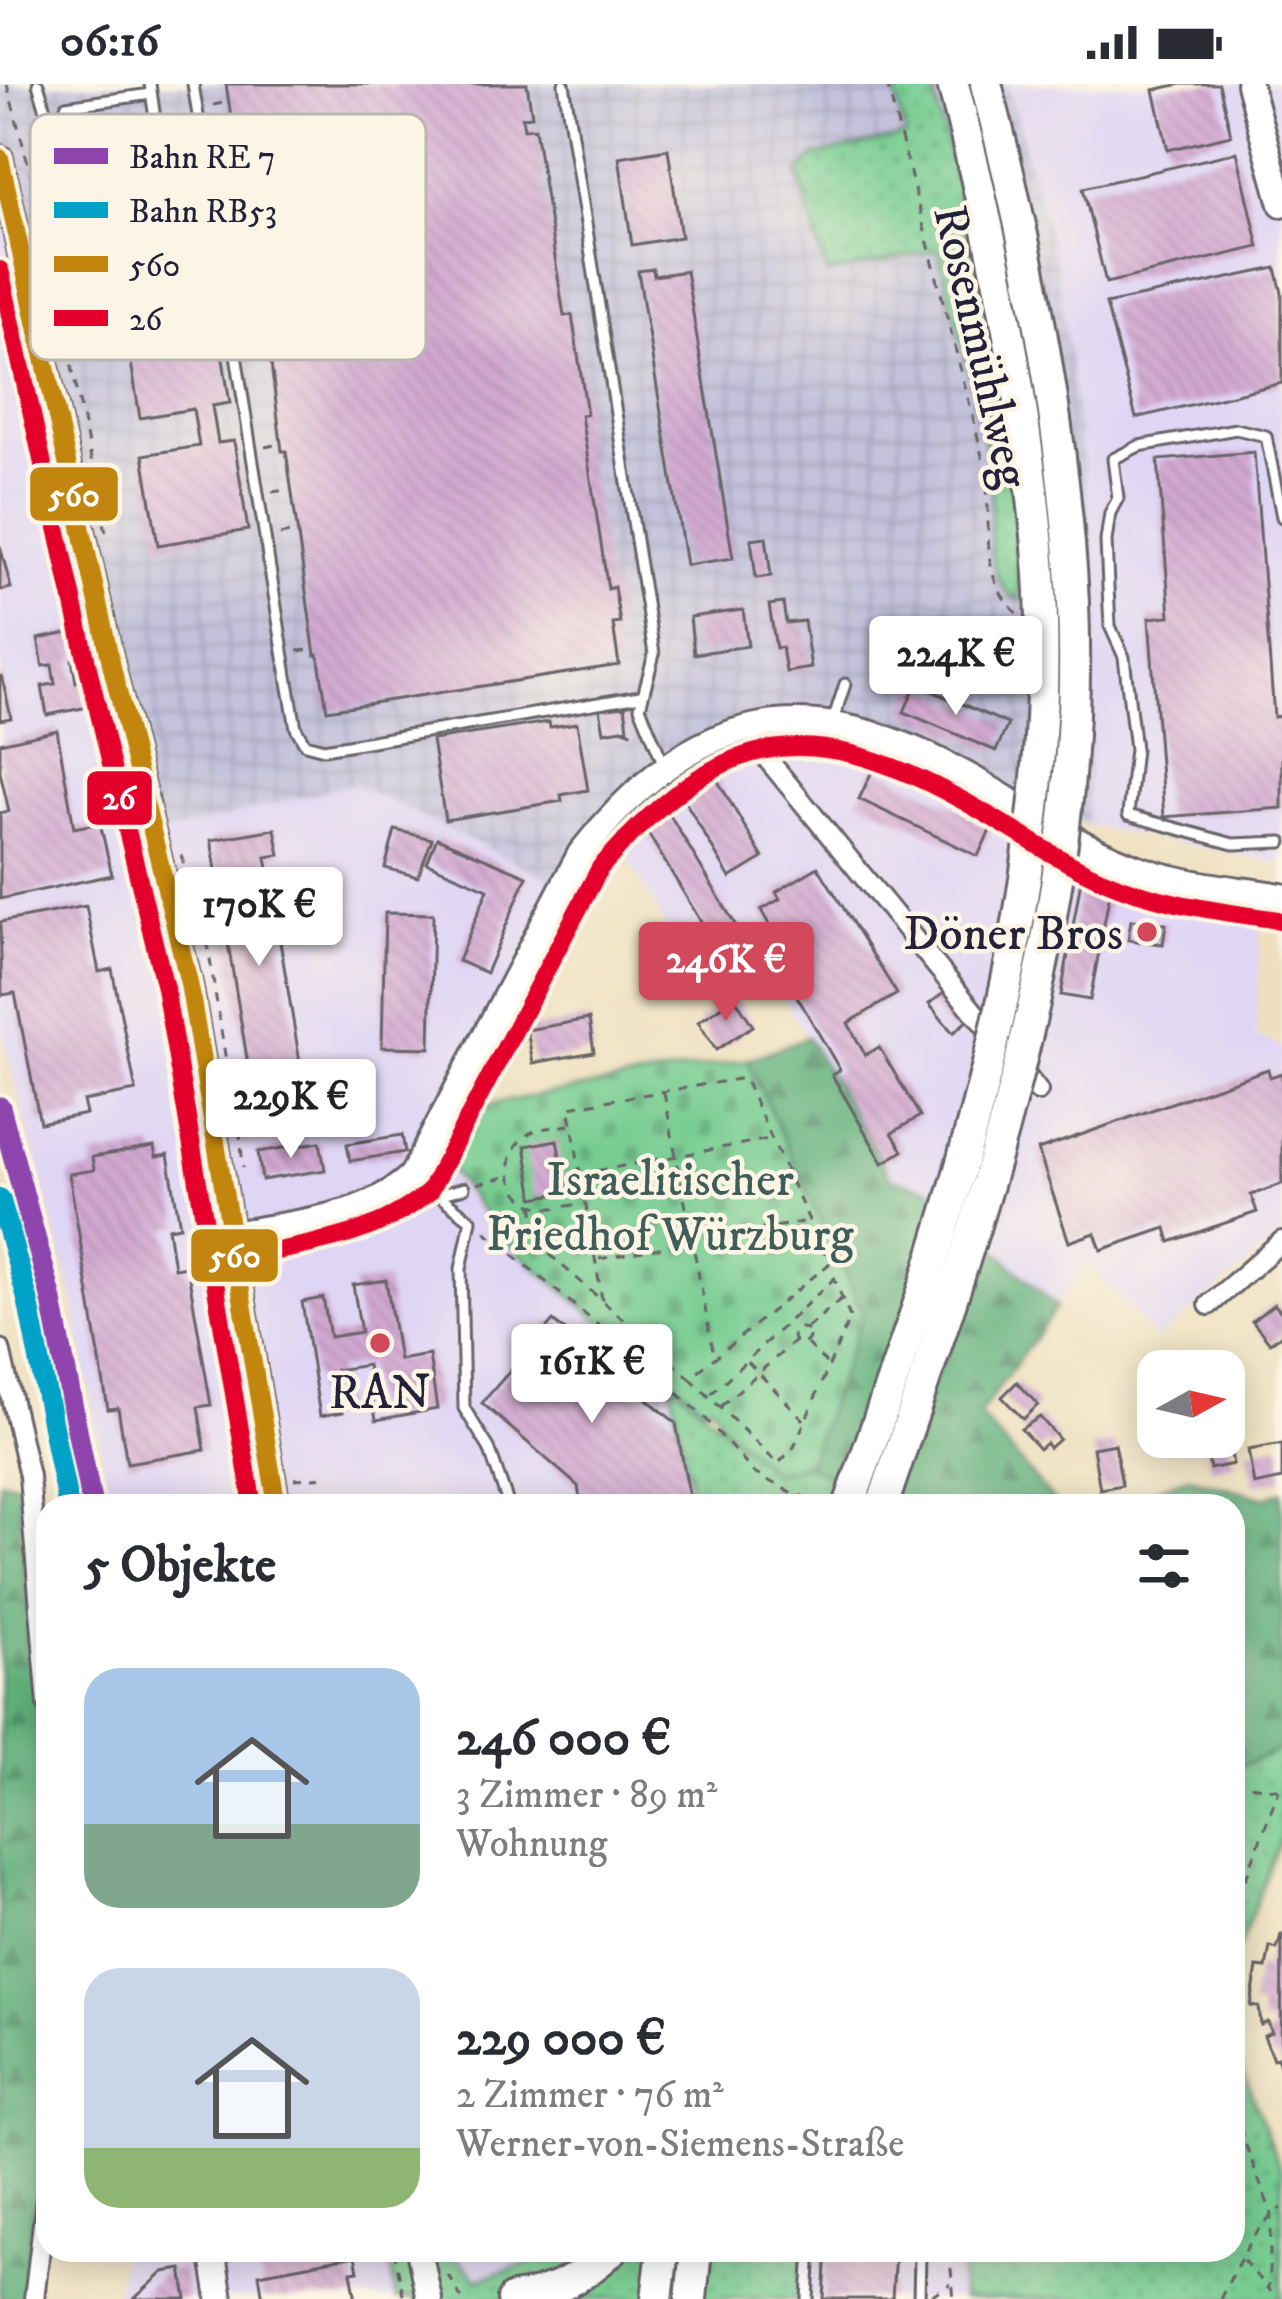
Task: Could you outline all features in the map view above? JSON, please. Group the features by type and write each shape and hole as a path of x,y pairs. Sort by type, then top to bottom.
{"highway":[{"path":"885,1494 937,1296 1011,972 1035,809 1044,678 1030,463 1003,291 953,84"},
{"path":"854,1494 937,1296 1024,1055 1054,907 1073,736 1076,611 1060,444 1035,287 986,84"},
{"path":"514,2299 551,2292 582,2277 599,2262"},
{"path":"657,2299 661,2262"},
{"path":"691,2299 695,2262"}],"street":[{"path":"1250,84 1277,169 1282,203"},
{"path":"0,158 9,230 30,319"},
{"path":"40,360 189,983 275,1494"},
{"path":"230,1235 328,1217 400,1188 412,1175 580,854 617,807 664,765 713,738 788,720 832,724 910,746 1132,866 1182,880 1282,896"},
{"path":"752,727 770,761 1039,1091"},
{"path":"1209,1305 1282,1241"},
{"path":"0,1349 29,1476 36,1560"},
{"path":"34,2299 38,2262"},
{"path":"214,2262 220,2299"},
{"path":"421,2262 429,2299"}],"lane":[{"path":"38,84 45,106"},
{"path":"194,84 199,114"},
{"path":"564,84 654,654 640,707 664,765"},
{"path":"66,106 150,89"},
{"path":"237,360 296,728 304,744 324,749 640,696"},
{"path":"1282,518 1266,436 1236,428 1139,446 1113,459 1118,498 1110,513 1106,541 1110,626 1124,657 1135,749 1128,815 1233,844 1282,842"},
{"path":"832,724 844,684"},
{"path":"412,1175 472,1220 461,1270 464,1408 489,1448 505,1494"},
{"path":"442,1195 464,1188"},
{"path":"920,2262 922,2299"},
{"path":"808,2299 810,2265"}],"path":[{"path":"7,84 30,178"},
{"name":"Rosenmühlweg","path":"887,84 976,429 987,487 987,556 994,582 1021,616"},
{"path":"211,106 229,102"},
{"path":"70,360 109,548"},
{"path":"265,447 281,444"},
{"path":"272,492 292,489"},
{"path":"278,535 296,532"},
{"path":"296,652 314,649"},
{"path":"176,841 206,934 228,1076 237,1096 242,1169"},
{"path":"141,882 247,1494"},
{"path":"603,1305 569,1106 744,1078 829,1264 690,1378"},
{"path":"663,1091 714,1357"},
{"path":"572,1125 531,1132 510,1157 510,1176 521,1197 533,1205 585,1203"},
{"path":"580,1174 771,1138"},
{"path":"464,1188 510,1176"},
{"path":"533,1205 540,1246 710,1395 778,1464 794,1447 850,1317 834,1278"},
{"path":"472,1220 658,1375 754,1473 802,1494"},
{"path":"595,1259 809,1220"},
{"path":"710,1395 840,1273"},
{"path":"796,1331 806,1330 842,1298"},
{"path":"721,1406 795,1340 796,1331 789,1321"},
{"path":"806,1330 806,1342"},
{"path":"795,1340 806,1342 829,1366"},
{"path":"747,1360 806,1421"},
{"path":"292,1479 328,1477"},
{"path":"1245,1788 1280,1790 1245,1882"},
{"path":"1245,2142 1272,2215 1268,2289"},
{"path":"1245,2255 1282,2208"},
{"path":"396,2262 404,2299"},
{"path":"444,2262 462,2299"},
{"path":"950,2262 954,2299"},
{"path":"1220,2299 1240,2262"},
{"path":"1245,2262 1274,2299"},
{"path":"922,2299 951,2284"}],"shaded area":[{"path":"0,84 1007,84 1057,267 1093,542 1087,825 975,796 921,767 865,747 799,732 718,751 684,766 653,791 615,834 552,880 353,783 153,836 51,360 426,360 426,114 30,114 30,261 0,139"},
{"path":"1008,84 1282,84 1282,863 1087,825 1093,542 1057,267"},
{"path":"0,139 30,260 30,360 51,360 154,836 353,783 552,880 445,1166 476,1208 670,1380 692,1494 109,1494 72,1292 0,1026"},
{"path":"799,732 865,747 921,767 1138,880 1261,905 1256,1037 1282,1047 1282,1235 1157,1340 1086,1261 1057,1307 931,1189 890,1178 762,961 704,995 615,834 653,791 684,766 718,751"},
{"path":"120,2262 390,2262 396,2299 115,2299"},
{"path":"460,2262 531,2262 478,2279"},
{"path":"807,2262 960,2262 961,2299 802,2299"}],"green space":[{"path":"893,84 932,84 987,305 1007,424 1020,601 1004,589 993,563 986,451 938,250 827,274 799,174 815,156 906,136"},
{"path":"807,1037 890,1178 931,1189 1057,1307 979,1415 1048,1494 870,1494 807,1465 863,1313 747,1060"},
{"name":"Israelitischer Friedhof Würzburg","path":"747,1060 863,1313 807,1465 773,1472 717,1420 720,1416 710,1404 704,1407 517,1252 447,1165 477,1106"},
{"path":"670,1380 773,1472 807,1465 870,1494 692,1494"},
{"path":"1189,1477 1266,1498 1282,1491 1282,1749 1245,1764 1245,1494 1142,1494"},
{"path":"0,1480 16,1482 36,1682 36,2187 23,2299 0,2299"},
{"path":"1282,1749 1282,1836 1245,1931 1245,1765"},
{"path":"1245,2077 1282,2173 1282,2299 961,2299 960,2262 1245,2262"},
{"path":"390,2262 461,2262 479,2279 532,2262 807,2262 802,2299 396,2299"}],"building":[{"path":"226,84 527,84 532,116 522,117 524,129 535,128 564,316 572,315 587,414 581,415 608,589 614,587 620,623 613,624 619,665 327,710 271,360 426,360 426,114 231,114"},
{"path":"1219,84 1231,135 1168,150 1154,90"},
{"path":"668,149 681,237 632,245 619,157"},
{"path":"1237,152 1259,247 1106,283 1083,188"},
{"path":"1276,268 1282,293 1282,383 1136,418 1106,304"},
{"path":"653,269 654,276 686,271 733,558 686,565 638,271"},
{"path":"131,360 223,360 230,403 212,406 218,443 234,441 248,530 158,545 143,455 199,446 193,409 140,418"},
{"path":"1254,452 1274,717 1282,716 1282,808 1164,817 1149,618 1170,616 1158,460"},
{"path":"766,537 771,576 756,578 751,539"},
{"path":"0,546 11,588 0,590"},
{"path":"783,603 786,623 804,621 811,668 786,672 782,647 776,648 769,605"},
{"path":"743,610 748,646 694,654 690,617"},
{"path":"74,632 79,659 72,660 76,682 83,681 88,707 47,715 42,686 55,684 52,665 43,666 38,639"},
{"path":"0,677 11,718 0,720"},
{"path":"916,684 1008,724 996,751 904,712"},
{"path":"625,706 628,728 604,732 600,709"},
{"path":"549,722 550,727 577,723 588,790 561,795 562,801 445,820 432,740"},
{"path":"57,730 74,828 100,823 112,875 0,899 0,813 9,811 0,772 0,743"},
{"path":"874,767 993,824 978,856 859,799"},
{"path":"712,771 763,858 730,878 679,791"},
{"path":"664,805 739,931 715,945 640,820"},
{"path":"275,829 280,855 266,857 307,1105 256,1113 211,840"},
{"path":"395,830 432,839 418,877 385,868"},
{"path":"437,838 527,876 486,973 458,961 488,889 427,863"},
{"path":"818,867 897,994 848,1023 865,1055 879,1047 920,1116 892,1133 903,1151 883,1163 832,1075 840,1070 777,962 787,956 761,910 780,899 776,892"},
{"path":"1081,880 1111,886 1090,1000 1061,995"},
{"path":"86,906 99,972 112,969 136,1091 83,1101 86,1114 40,1123 15,993 2,995 0,922"},
{"path":"385,913 433,914 430,1048 382,1047"},
{"name":"Döner Bros","path":"1131,920 1166,924 1163,944 1128,940"},
{"path":"946,991 969,1019 953,1033 929,1004"},
{"path":"735,998 753,1026 716,1050 698,1022"},
{"path":"589,1019 594,1052 533,1063 527,1030"},
{"path":"1268,1069 1270,1077 1282,1073 1282,1184 1251,1195 1257,1212 1170,1242 1166,1228 1101,1250 1095,1233 1069,1242 1038,1150"},
{"path":"402,1135 405,1152 350,1161 347,1144"},
{"path":"557,1140 567,1192 534,1198 525,1146"},
{"path":"320,1142 325,1170 262,1180 258,1152"},
{"path":"154,1147 156,1157 168,1155 180,1226 168,1228 174,1268 187,1266 211,1405 198,1407 205,1450 127,1463 118,1408 108,1409 69,1174 94,1170 92,1157"},
{"name":"RAN","path":"386,1280 399,1360 429,1355 437,1409 376,1420 367,1365 336,1370 343,1412 320,1416 302,1302 323,1298 330,1337 361,1332 353,1285"},
{"path":"1274,1304 1282,1313 1282,1334 1270,1343 1252,1321"},
{"path":"553,1321 676,1423 689,1494 579,1494 578,1486 482,1403"},
{"path":"1017,1382 1038,1405 1023,1419 1002,1397"},
{"path":"1040,1417 1059,1439 1049,1448 1046,1443 1039,1449 1021,1429"},
{"path":"1115,1444 1122,1485 1100,1489 1093,1448"},
{"path":"1282,1444 1282,1479 1254,1485 1248,1450"},
{"path":"1208,1458 1232,1458 1233,1464 1210,1469"},
{"path":"1281,1935 1281,2068 1264,2036 1272,2033 1268,2022 1261,2025 1259,2007 1251,2006 1257,1967 1266,1968 1270,1947 1277,1949"},
{"path":"323,2262 356,2262 358,2271 351,2272 356,2299 263,2299 259,2274"},
{"path":"826,2262 894,2262 892,2299 824,2299"},
{"path":"182,2269 187,2299 134,2299 164,2272"}],"transit line":[{"name":"560","path":"0,158 30,294"},
{"name":"26","path":"0,270 165,988 251,1494"},
{"name":"560","path":"44,360 189,983 275,1494"},
{"name":"26","path":"235,1259 361,1230 429,1192 600,868 683,788 723,764 763,750 806,747 851,754 902,771 958,798 1064,861 1123,888 1188,906 1278,920"},
{"path":"0,1107 51,1296 90,1494"}],"rail line":[{"name":"RB53","path":"0,1199 28,1301 66,1494"}],"place":[{"name":"Döner Bros","path":"1147,932"},
{"name":"RAN","path":"380,1343"}]}
